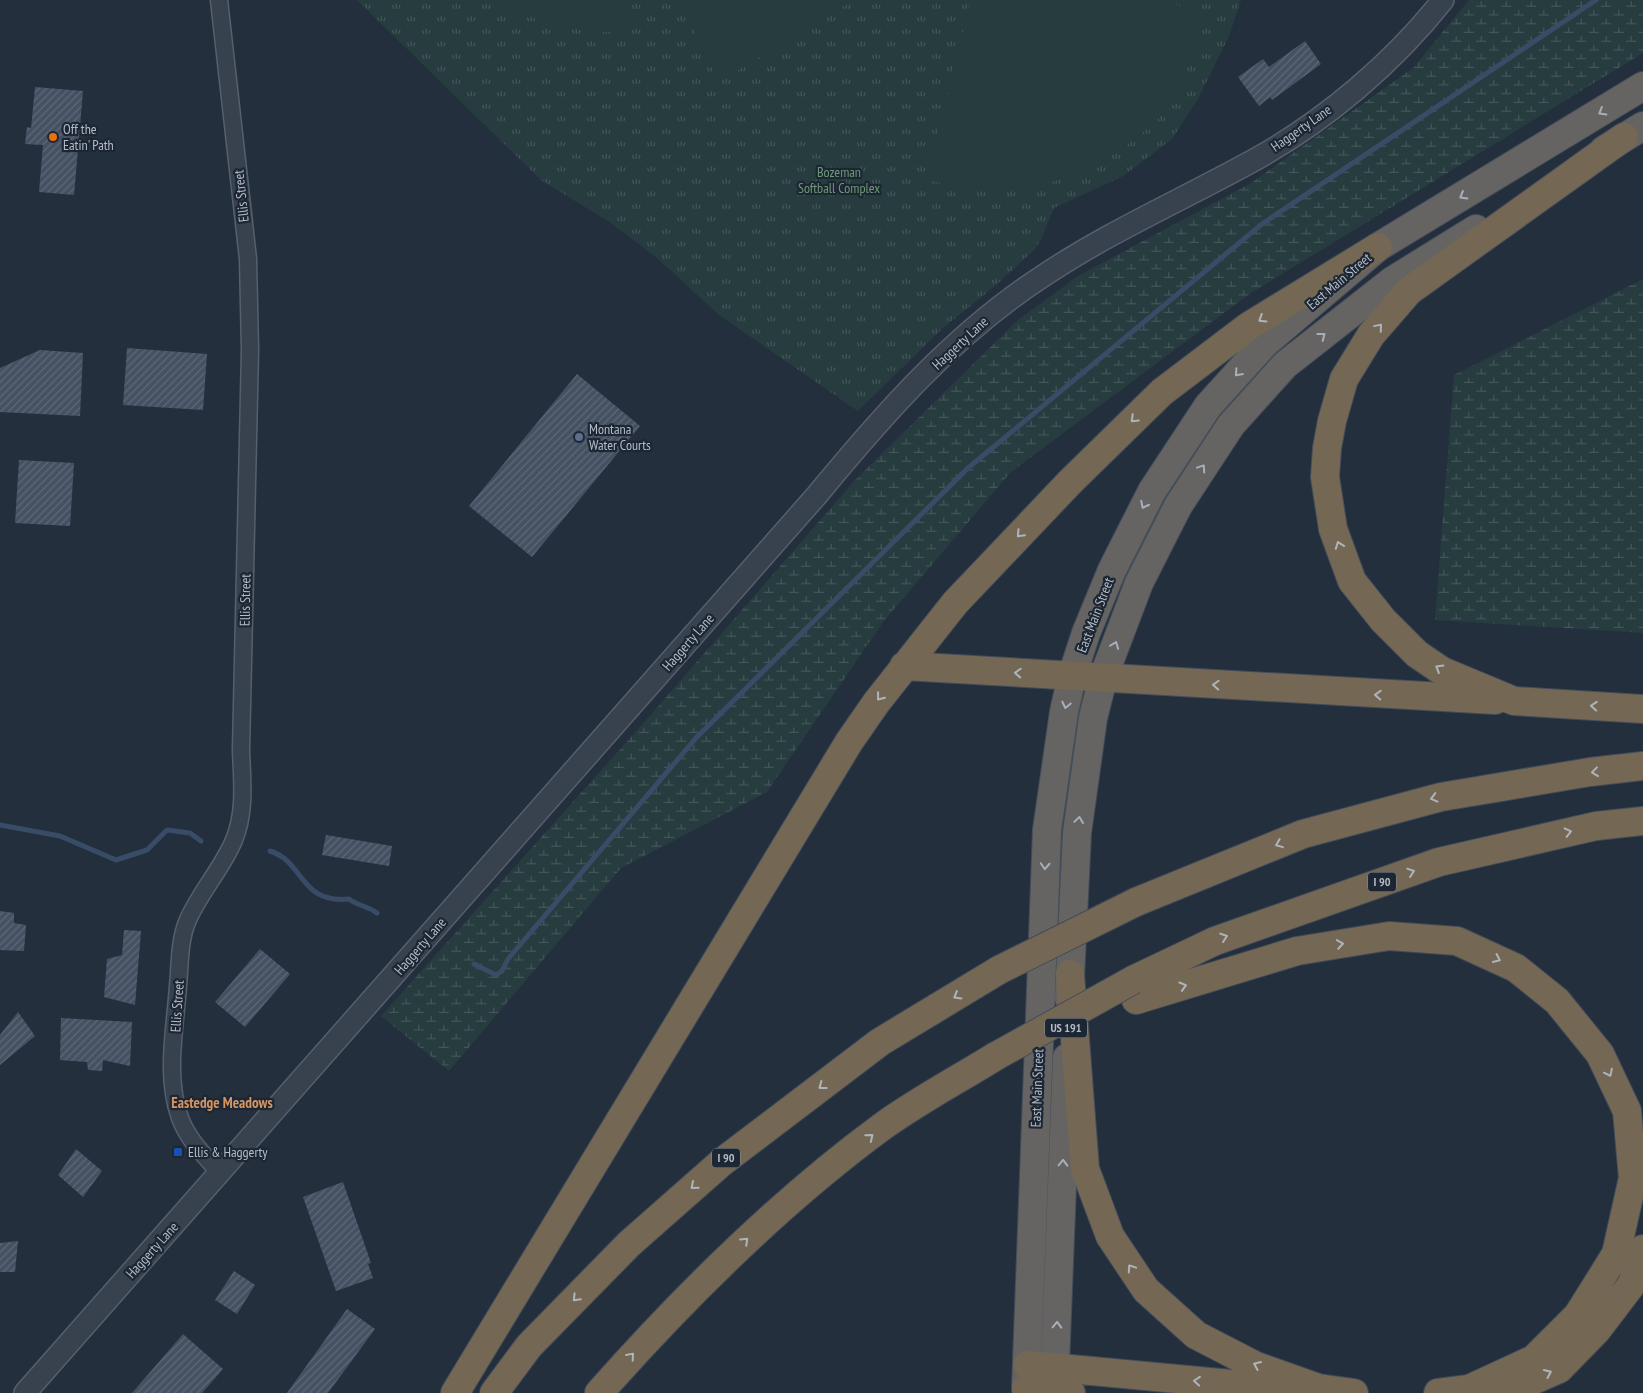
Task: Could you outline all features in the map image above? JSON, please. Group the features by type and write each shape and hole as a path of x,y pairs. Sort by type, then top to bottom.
{"highway":[{"name":"East Main Street","path":"1026,1382 1047,830 1064,712 1072,676 1086,633 1112,570 1152,491 1208,406 1265,343 1378,247 1643,86"},
{"name":"East Main Street","path":"1059,1386 1070,974 1077,833 1093,718 1103,678 1139,583 1178,506 1231,425 1285,365 1392,281 1634,132"},
{"path":"1514,701 1442,670 1417,654 1383,620 1352,581 1333,529 1325,477 1327,448 1332,421 1344,379 1372,335 1409,291 1634,132"},
{"path":"455,1393 849,742 904,666 955,603 1056,496 1162,392 1250,326 1378,247"},
{"path":"904,666 1643,710"},
{"name":"I 90","path":"494,1393 529,1346 629,1244 722,1162 880,1042 999,970 1136,902 1304,834 1441,796 1590,772 1643,766"},
{"name":"I 90","path":"1135,990 1215,940 1438,862 1596,826 1643,821"},
{"path":"1135,990 1297,951 1389,936 1457,941 1516,968 1557,1001 1600,1054 1627,1111 1632,1178 1616,1254 1578,1315 1534,1358 1469,1389 1438,1393"},
{"path":"1070,974 1085,1169 1110,1236 1146,1290 1196,1335 1256,1366 1318,1388 1354,1393"},
{"name":"US 191","path":"599,1393 656,1329 765,1221 884,1125 996,1056 1135,990"},
{"path":"1504,1393 1560,1369 1597,1330 1632,1284 1643,1249"},
{"path":"1026,1382 1059,1386 1333,1393"}],"street":[{"name":"Ellis Street","path":"219,0 248,258 250,350 241,750 243,794 241,818 234,841 186,923 182,944 173,1088 180,1120 195,1146 220,1172"},
{"name":"Haggerty Lane","path":"25,1393 901,398 954,346 999,307 1041,277 1162,208 1257,158 1300,130 1342,99 1393,55 1424,24 1443,0"}],"green space":[{"name":"Bozeman Softball Complex","path":"357,0 1241,0 1229,36 1198,99 1172,139 1123,176 1054,208 1041,240 1034,250 994,287 944,327 858,411 719,315 657,258 611,223 541,180"},
{"path":"496,0 627,0 627,32 592,31 559,26 528,16"},
{"path":"682,0 854,0 720,81 705,57"},
{"path":"971,0 1159,0 1208,14 1185,74 1167,108 1153,124 1136,138 1101,162 1078,173 1054,181 1030,186 980,187 926,180"},
{"path":"1469,0 1643,0 1643,53 1251,293 1011,472 883,622 767,792 621,868 449,1071 381,1016 640,727 856,479 1018,320 1078,276 1251,183 1413,68"},
{"path":"1643,279 1643,633 1435,620 1454,375"}],"building":[{"path":"1305,41 1321,64 1272,100 1270,97 1259,106 1238,77 1263,59 1269,67"},
{"path":"35,87 83,91 74,195 39,192 43,145 25,144 27,127 31,128"},
{"path":"127,348 207,354 203,410 123,405"},
{"path":"40,350 83,353 80,416 0,412 0,368"},
{"path":"577,374 640,426 532,557 469,506"},
{"path":"19,460 74,463 70,526 15,523"},
{"path":"326,835 392,846 389,866 322,855"},
{"path":"0,911 14,913 14,923 26,925 24,951 0,950"},
{"path":"124,930 141,931 135,1005 104,997 107,959 122,955"},
{"path":"260,949 290,974 245,1027 215,1002"},
{"path":"18,1012 35,1036 0,1065 0,1035"},
{"path":"61,1018 132,1022 130,1066 103,1060 102,1071 88,1070 87,1062 60,1060"},
{"path":"76,1149 102,1171 83,1197 58,1175"},
{"path":"343,1182 371,1263 368,1264 373,1278 336,1291 303,1197"},
{"path":"18,1241 15,1272 0,1272 0,1243"},
{"path":"234,1271 255,1285 237,1314 215,1300"},
{"path":"347,1309 375,1329 328,1393 287,1393"},
{"path":"183,1334 223,1369 202,1393 132,1393"}],"waterway":[{"path":"474,964 496,975 502,971 508,959 696,738 968,468 1262,224 1596,0"},
{"path":"0,825 60,836 116,860 147,850 167,830 190,833 201,841"},
{"path":"270,851 281,856 311,889 320,895 333,899 349,899 377,913"}],"place":[{"name":"Off the Eatin' Path","path":"53,137"},
{"name":"Montana Water Courts","path":"579,437"},
{"name":"Ellis & Haggerty","path":"178,1152"}],"district":[{"name":"Eastedge Meadows","path":"222,1103"}]}
